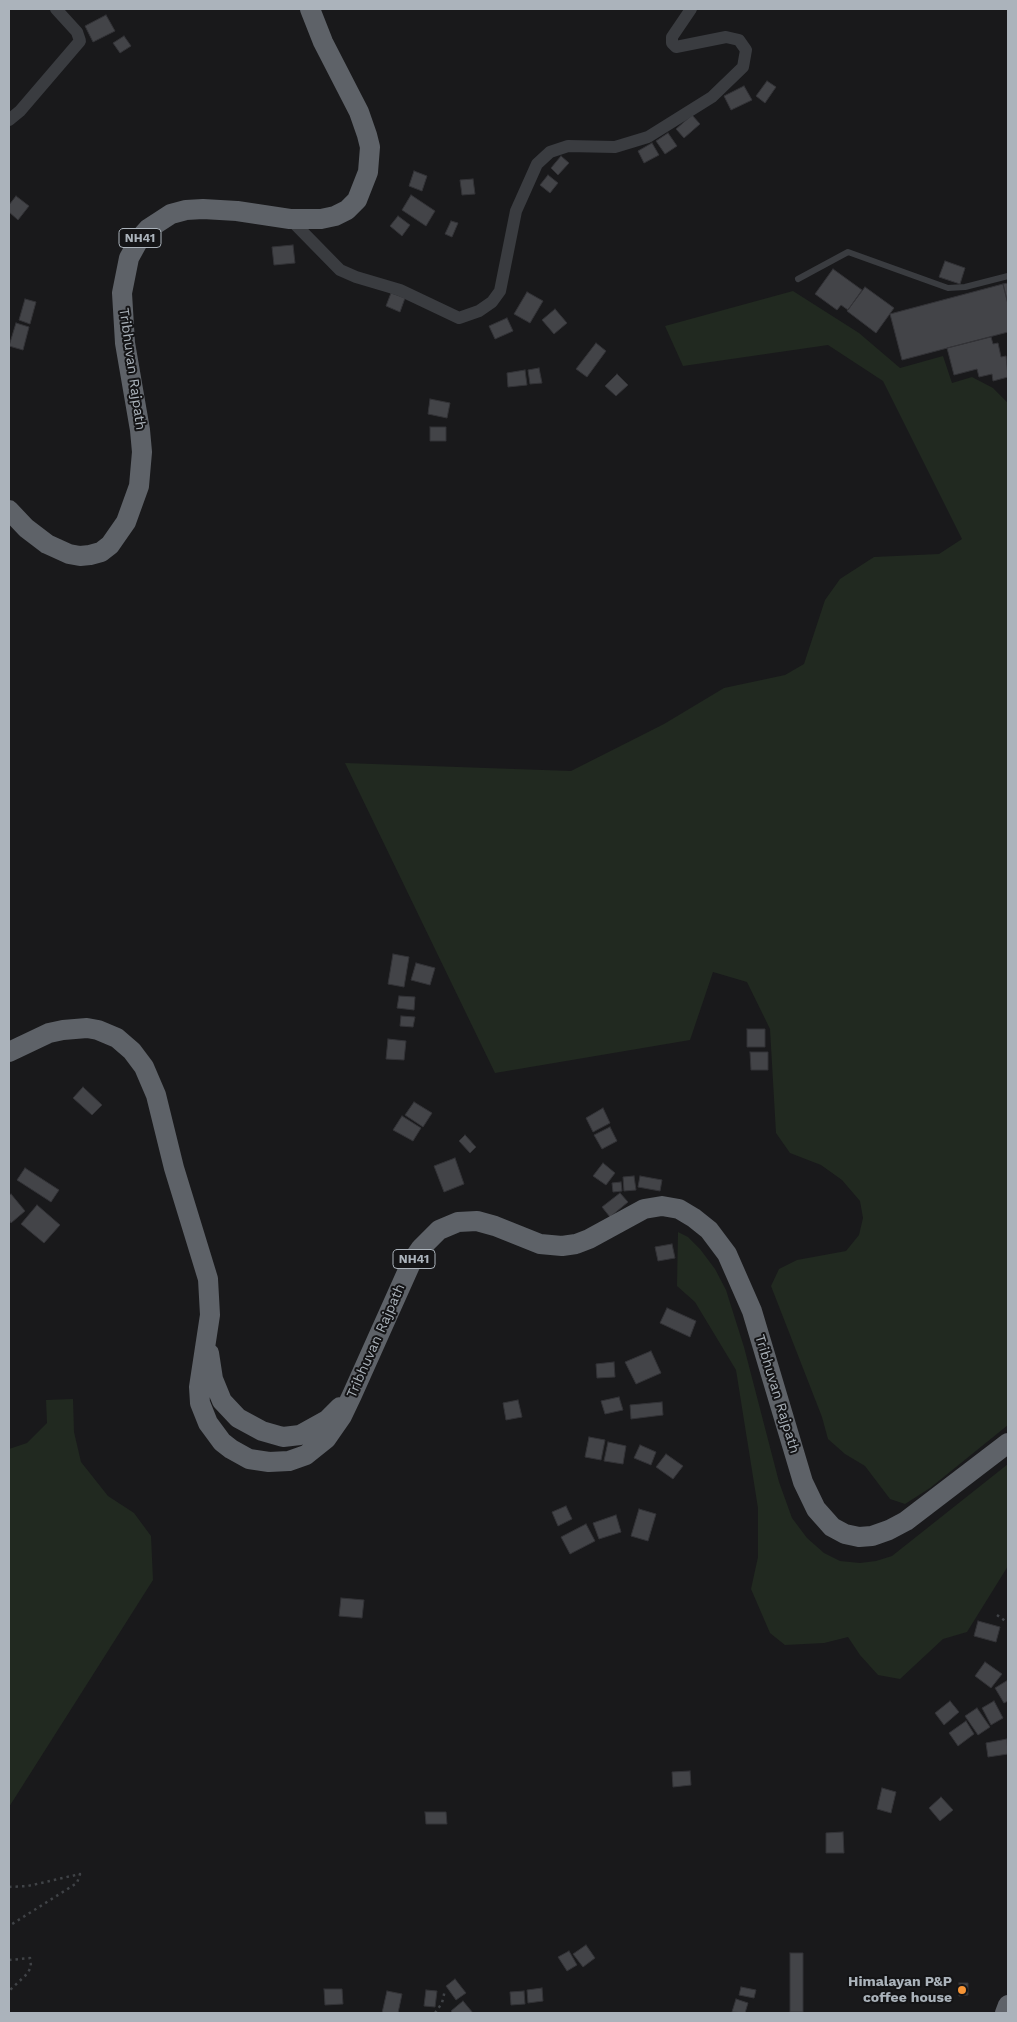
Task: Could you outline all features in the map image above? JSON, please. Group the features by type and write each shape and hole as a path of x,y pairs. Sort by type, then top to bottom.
{"highway":[{"name":"Tribhuvan Rajpath","path":"9,510 36,536 52,546 69,554 90,555 101,552 110,545 119,534 132,510 139,486 142,464 140,430 123,318 124,280 129,258 140,238 158,222 171,214 186,210 220,209 290,219 321,220 347,210 357,200 364,185 370,159 370,147 364,124 323,42 310,9"},
{"name":"Tribhuvan Rajpath","path":"9,1052 49,1034 62,1030 87,1028 117,1038 139,1059 153,1086 174,1168 208,1279 211,1304 198,1387 202,1411 222,1442 235,1452 250,1459 279,1462 298,1458 314,1450 331,1432 352,1395 412,1261 426,1242 439,1230 458,1222 477,1221 540,1244 562,1246 590,1239 644,1209 662,1206 679,1209 694,1218 709,1230 727,1254 752,1311 803,1482 821,1516 832,1527 845,1534 859,1537 872,1536 889,1530 906,1521 1008,1443"},
{"path":"207,1338 213,1379 222,1400 238,1418 262,1431 282,1437 300,1435 327,1420 352,1395"},
{"path":"1005,2013 1008,2005"}],"street":[{"path":"9,120 20,111 80,41 77,32 56,9"},
{"path":"290,219 340,270 356,277 400,290 459,318 479,311 492,302 500,291 516,211 538,164 550,152 568,146 615,147 648,137 712,98 743,67 746,50 739,40 726,37 676,47 672,43 672,38 691,9"}],"lane":[{"path":"798,279 848,252 948,288 965,287 1008,276"}],"path":[{"path":"997,1615 1008,1623"},
{"path":"9,1886 28,1886 80,1874 77,1882 9,1926"},
{"path":"9,1960 30,1958 31,1966 28,1972 9,1992"},
{"path":"435,2013 442,2003 445,1990"}],"shaded area":[{"path":"793,291 859,333 900,368 943,356 952,383 972,377 993,388 1008,403 1008,1425 930,1488 905,1504 890,1499 865,1466 845,1454 828,1439 822,1417 771,1286 779,1269 797,1260 846,1251 859,1235 863,1218 860,1201 842,1180 821,1165 790,1153 776,1133 770,1029 747,982 713,972 690,1040 495,1073 345,763 571,771 664,724 724,688 785,675 804,664 825,600 840,579 874,557 939,554 962,539 883,381 828,345 683,366 665,326"},
{"path":"678,1232 688,1237 700,1249 715,1269 726,1290 744,1347 779,1482 792,1518 807,1538 824,1553 840,1561 860,1563 892,1556 1008,1464 1008,1566 967,1632 943,1639 900,1679 878,1675 860,1655 848,1637 824,1643 785,1645 770,1633 751,1589 758,1557 758,1508 736,1370 695,1302 677,1286"},
{"path":"73,1399 74,1432 81,1462 108,1496 134,1513 151,1536 153,1580 9,1807 9,1449 27,1443 47,1423 46,1400"}],"building":[{"path":"106,15 115,31 93,42 85,26"},
{"path":"124,36 131,46 120,53 113,43"},
{"path":"767,81 776,87 765,103 756,96"},
{"path":"744,86 752,100 731,110 724,96"},
{"path":"692,115 700,124 684,138 676,129"},
{"path":"668,133 677,146 665,154 656,141"},
{"path":"652,143 659,155 644,163 638,151"},
{"path":"561,156 569,163 558,175 551,168"},
{"path":"414,171 427,176 422,191 409,186"},
{"path":"548,175 558,183 550,193 540,185"},
{"path":"473,179 475,194 462,195 460,180"},
{"path":"411,195 435,211 426,226 402,210"},
{"path":"16,196 29,206 18,220 9,212 9,205"},
{"path":"398,216 410,225 402,236 390,226"},
{"path":"451,221 458,223 452,237 445,234"},
{"path":"293,245 295,263 274,265 272,247"},
{"path":"945,261 965,268 960,284 939,277"},
{"path":"833,269 862,290 848,310 841,305 837,310 815,294"},
{"path":"1008,283 1008,304 1003,284"},
{"path":"1003,284 1008,304 1008,332 902,360 890,314"},
{"path":"865,287 894,308 876,333 847,311"},
{"path":"527,292 543,301 530,323 514,314"},
{"path":"391,293 405,298 400,312 386,306"},
{"path":"25,299 36,302 30,324 19,320"},
{"path":"555,309 567,323 554,334 542,320"},
{"path":"507,318 513,331 495,339 489,326"},
{"path":"16,323 29,327 23,350 9,346"},
{"path":"991,337 993,344 998,343 1001,357 1006,356 1008,377 993,381 992,374 979,377 977,369 954,375 947,348"},
{"path":"596,343 606,351 587,377 576,369"},
{"path":"539,368 542,383 530,384 528,370"},
{"path":"525,370 527,385 508,387 507,373"},
{"path":"617,374 628,385 616,396 605,386"},
{"path":"430,399 450,403 447,418 428,414"},
{"path":"430,427 446,427 446,441 430,441"},
{"path":"393,954 409,957 404,987 388,984"},
{"path":"416,963 435,968 430,985 411,980"},
{"path":"399,996 415,997 414,1010 397,1008"},
{"path":"401,1016 415,1017 413,1027 400,1026"},
{"path":"747,1029 765,1029 765,1047 747,1047"},
{"path":"388,1039 406,1041 404,1060 386,1059"},
{"path":"750,1052 768,1052 768,1070 751,1070"},
{"path":"83,1087 102,1105 92,1115 73,1098"},
{"path":"414,1102 432,1113 423,1127 405,1115"},
{"path":"603,1108 610,1123 593,1132 586,1118"},
{"path":"402,1116 421,1128 413,1141 393,1130"},
{"path":"610,1127 617,1141 602,1149 594,1135"},
{"path":"465,1135 476,1147 470,1153 459,1141"},
{"path":"455,1158 464,1184 444,1192 434,1166"},
{"path":"603,1163 615,1173 606,1185 593,1176"},
{"path":"25,1168 59,1190 51,1202 17,1180"},
{"path":"634,1176 636,1190 624,1191 623,1177"},
{"path":"640,1176 662,1180 660,1191 638,1187"},
{"path":"621,1182 622,1191 613,1192 612,1183"},
{"path":"620,1193 628,1202 610,1217 602,1207"},
{"path":"11,1194 25,1211 11,1223 9,1220 9,1196"},
{"path":"37,1205 60,1225 44,1243 21,1224"},
{"path":"672,1244 675,1258 658,1261 655,1247"},
{"path":"667,1308 696,1321 690,1337 660,1323"},
{"path":"651,1351 661,1373 636,1384 625,1362"},
{"path":"614,1362 615,1377 597,1378 596,1364"},
{"path":"619,1397 623,1410 605,1414 601,1401"},
{"path":"518,1400 522,1417 506,1420 503,1403"},
{"path":"662,1402 663,1415 631,1419 630,1405"},
{"path":"589,1437 605,1440 601,1460 585,1457"},
{"path":"608,1442 626,1446 623,1464 604,1461"},
{"path":"640,1445 656,1452 651,1465 634,1458"},
{"path":"666,1454 683,1466 673,1479 656,1467"},
{"path":"566,1506 572,1519 558,1526 552,1512"},
{"path":"639,1509 656,1514 648,1541 631,1536"},
{"path":"616,1515 621,1532 599,1539 593,1523"},
{"path":"586,1524 595,1541 570,1554 561,1537"},
{"path":"341,1598 364,1600 362,1618 339,1616"},
{"path":"978,1621 1000,1627 996,1642 974,1636"},
{"path":"985,1662 1002,1674 991,1688 975,1676"},
{"path":"1008,1680 1008,1701 1004,1703 995,1688"},
{"path":"950,1701 959,1712 944,1725 935,1713"},
{"path":"994,1701 1003,1718 991,1725 982,1708"},
{"path":"977,1708 990,1727 978,1735 965,1716"},
{"path":"966,1721 974,1734 958,1746 949,1733"},
{"path":"1007,1739 1008,1754 988,1757 986,1743"},
{"path":"690,1771 691,1785 673,1787 672,1772"},
{"path":"882,1788 896,1792 891,1813 877,1809"},
{"path":"941,1797 953,1810 940,1821 929,1808"},
{"path":"425,1812 446,1812 447,1824 426,1824"},
{"path":"843,1832 844,1853 826,1853 826,1833"},
{"path":"586,1945 595,1958 583,1967 573,1954"},
{"path":"569,1951 577,1965 567,1971 558,1957"},
{"path":"790,1953 803,1953 803,2012 790,2012"},
{"path":"455,1979 466,1993 456,2000 446,1986"},
{"path":"959,1983 968,1983 968,1995 959,1996"},
{"path":"741,1987 756,1990 754,1998 739,1995"},
{"path":"542,1988 543,2001 528,2003 527,1990"},
{"path":"324,1989 342,1989 343,2004 325,2005"},
{"path":"426,1990 437,1991 435,2007 424,2006"},
{"path":"387,1991 402,1994 398,2013 382,2013"},
{"path":"524,1991 525,2004 511,2005 510,1992"},
{"path":"736,1999 748,2003 745,2013 732,2012"},
{"path":"463,2001 473,2013 453,2013 451,2011"}],"place":[{"name":"Himalayan P&P coffee house","path":"962,1990"}]}
